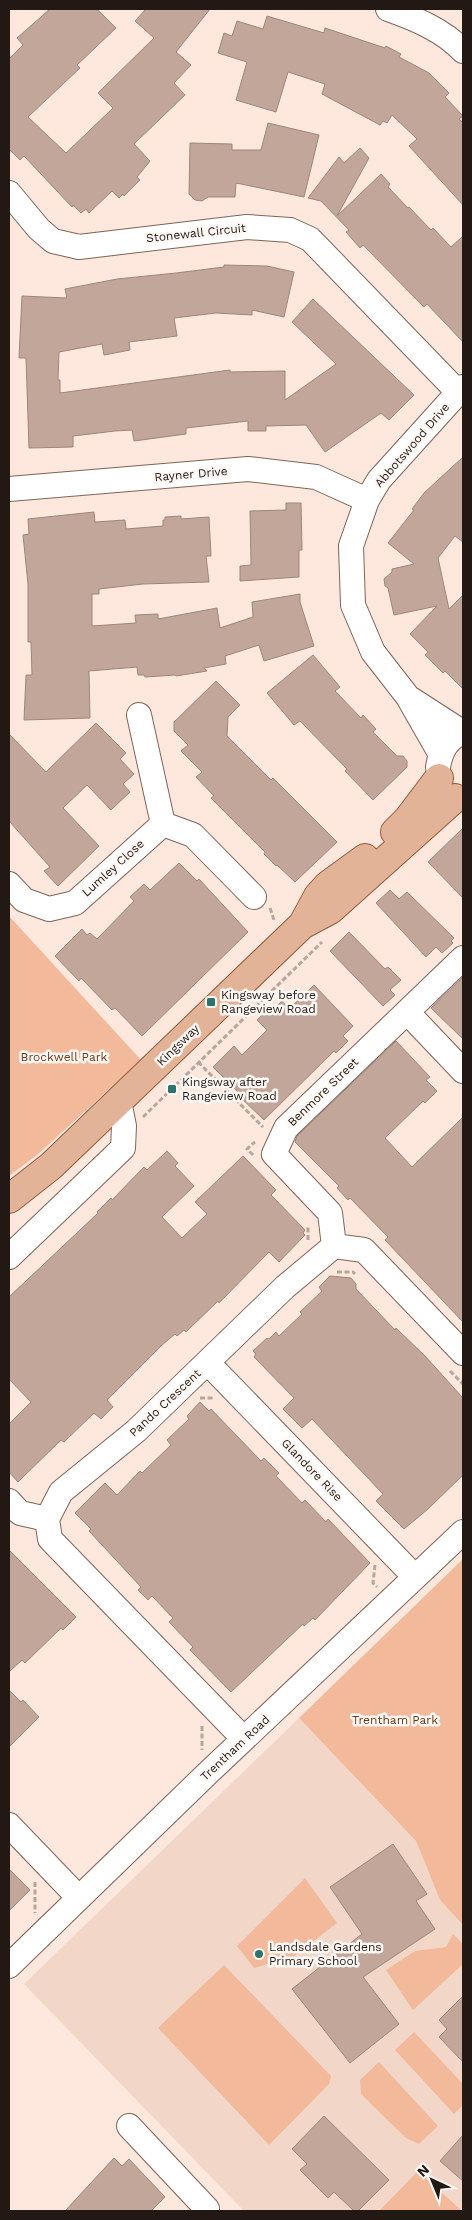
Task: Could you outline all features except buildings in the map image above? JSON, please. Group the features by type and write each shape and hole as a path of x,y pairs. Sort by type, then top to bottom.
{"main road":[{"name":"Kingsway","path":"9,1199 122,1114 302,926 330,910 450,782"}],"street":[{"path":"388,9 426,25 452,39 463,51"},
{"name":"Stonewall Circuit","path":"9,193 39,229 53,241 79,247 247,227 290,230 310,239 461,390"},
{"name":"Abbotswood Drive","path":"450,782 408,697 373,652 353,605 351,546 367,500 379,480 461,390"},
{"name":"Rayner Drive","path":"9,489 248,469 316,476 367,500"},
{"name":"Abbotswood Drive","path":"408,697 463,732"},
{"path":"139,715 163,824 192,835 254,897"},
{"path":"450,782 449,740 463,732"},
{"name":"Lumley Close","path":"9,884 24,900 49,909 75,902 163,824"},
{"name":"Benmore Street","path":"334,1246 330,1213 274,1154 286,1128 463,958"},
{"path":"407,1012 463,1071"},
{"path":"9,1256 123,1148 122,1114"},
{"path":"315,1261 334,1246 364,1250 456,1362"},
{"name":"Pando Crescent","path":"47,1519 61,1492 136,1431 285,1287 315,1261"},
{"name":"Glandore Rise","path":"208,1363 415,1577"},
{"path":"9,1501 20,1512 47,1519 50,1539 244,1739"},
{"name":"Trentham Road","path":"9,1966 210,1771 463,1532"},
{"path":"9,1825 78,1898"},
{"path":"129,2126 207,2211"}],"path":[{"path":"122,1114 138,1122 198,1062"},
{"path":"315,1261 326,1272 353,1272 360,1279"},
{"path":"456,1362 463,1384"},
{"path":"202,1720 202,1753 210,1771"}],"shaded area":[{"name":"Landsdale Gardens Primary School","path":"299,1718 416,1841 440,1900 463,1925 463,2211 244,2211 24,1984"}],"green space":[{"name":"Brockwell Park","path":"9,916 141,1060 37,1155 9,1176"},
{"name":"Trentham Park","path":"463,1559 463,1925 440,1900 416,1841 299,1718"},
{"path":"305,1878 337,1923 293,1957 254,1968 237,1946"},
{"path":"453,1934 463,1944 463,1964 413,2010 386,1970 415,1951 446,1947"},
{"path":"224,1965 331,2076 329,2084 269,2145 158,2028"},
{"path":"414,2032 463,2084 463,2105 454,2114 395,2050"},
{"path":"379,2062 438,2126 419,2144 406,2138 361,2094 360,2080"},
{"path":"418,2171 462,2211 379,2211"}],"place":[{"name":"Kingsway before Rangeview Road","path":"211,1002"},
{"name":"Kingsway after Rangeview Road","path":"172,1089"},
{"name":"Landsdale Gardens Primary School","path":"259,1954"}]}
